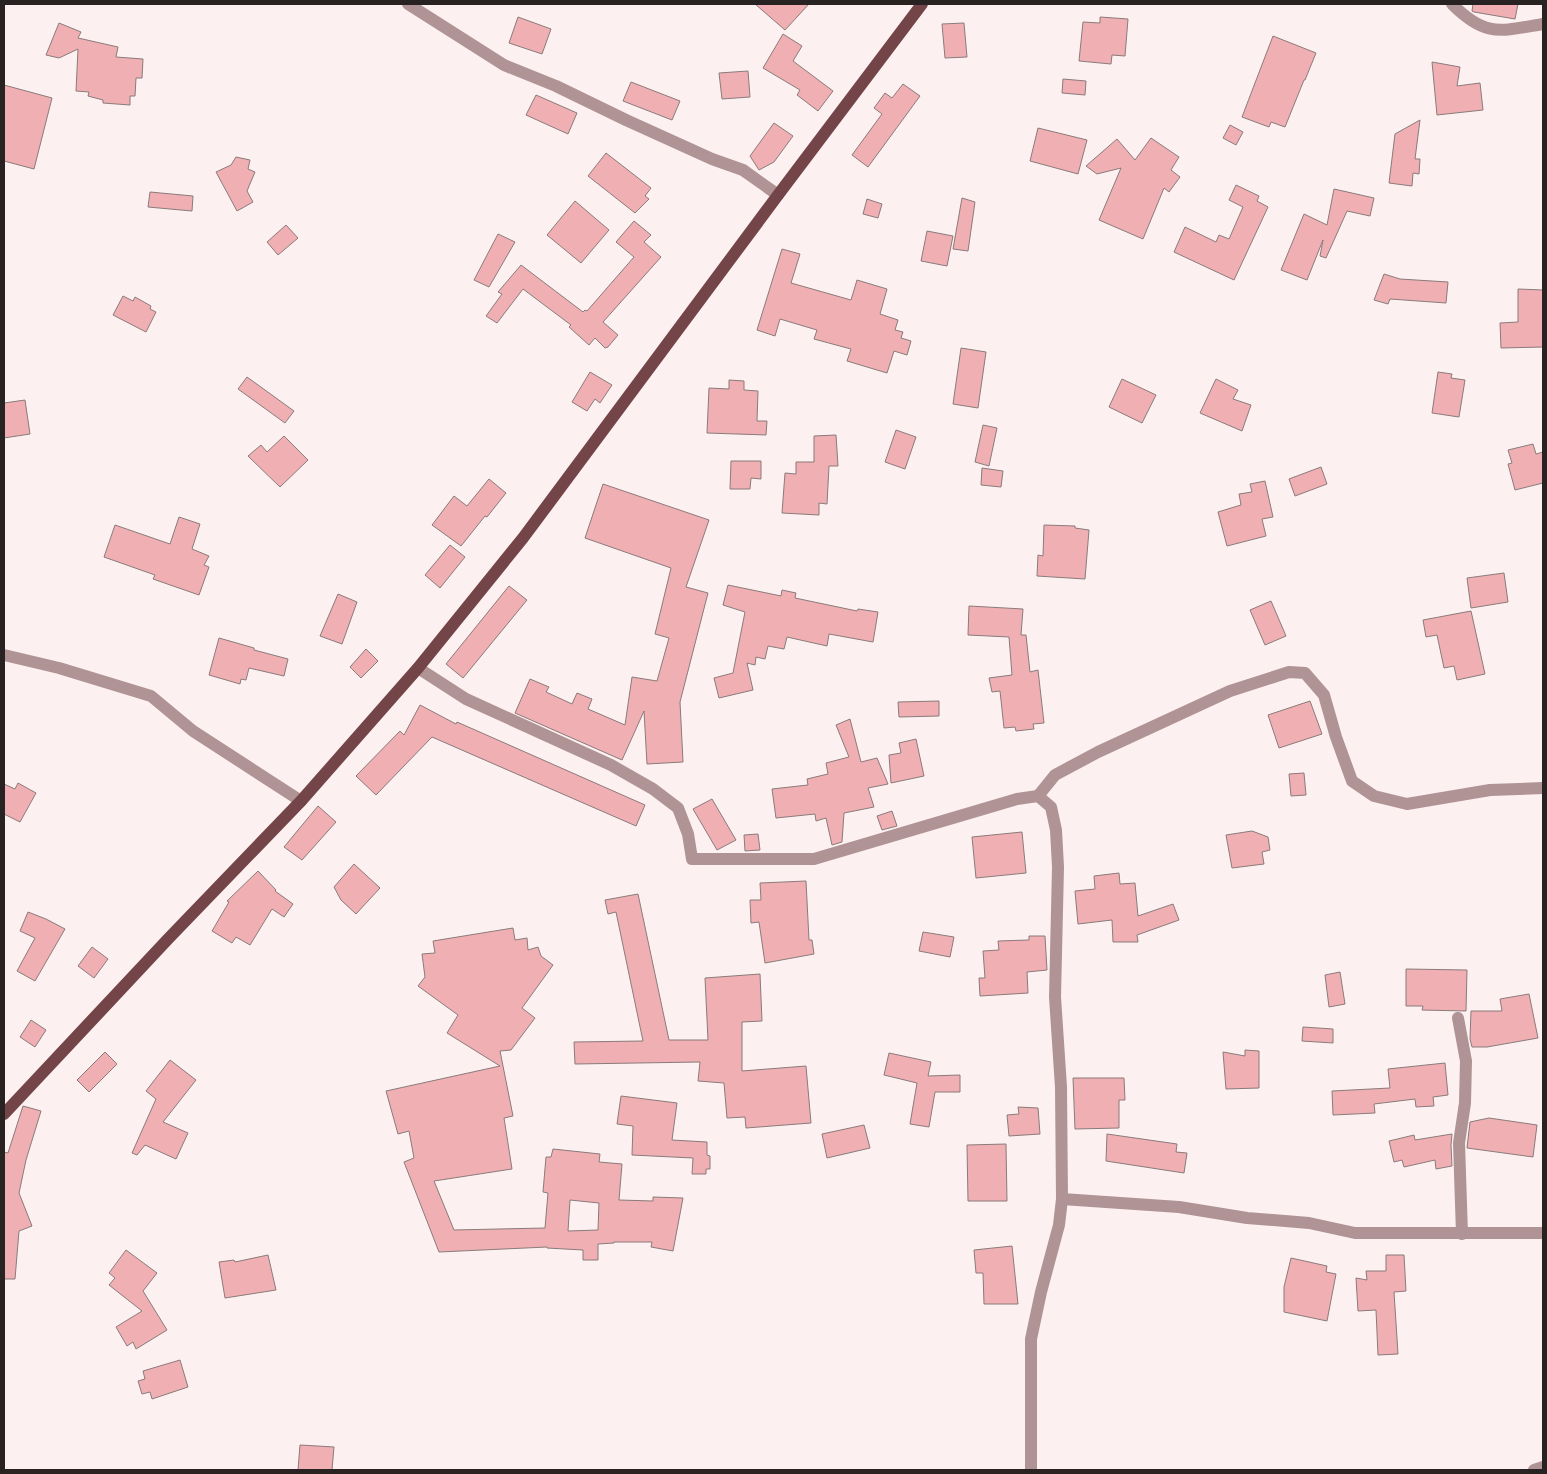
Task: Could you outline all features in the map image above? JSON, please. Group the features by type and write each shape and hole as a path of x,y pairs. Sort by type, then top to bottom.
{"main road":[{"path":"4,1114 168,939 302,801 418,668 523,538 922,4"}],"street":[{"path":"408,4 504,65 556,86 712,159 743,170 778,195"},
{"path":"1452,4 1464,16 1484,28 1505,31 1543,24"},
{"path":"4,655 59,668 151,696 193,731 302,801"},
{"path":"418,668 466,699 611,765 653,789 678,808 688,834 692,858 814,860 1017,800 1038,796 1055,776 1098,752 1230,691 1289,672 1305,673 1324,695 1336,737 1352,781 1374,796 1407,804 1490,790 1543,788"},
{"path":"1032,1470 1031,1339 1041,1292 1060,1224 1062,1199 1061,1087 1055,997 1058,867 1056,830 1052,807 1038,796"},
{"path":"1458,1018 1466,1061 1465,1103 1458,1143 1462,1234"},
{"path":"1062,1199 1178,1207 1247,1218 1309,1224 1355,1233 1543,1233"},
{"path":"1534,1470 1543,1467"}],"building":[{"path":"755,4 809,4 785,30"},
{"path":"1473,4 1518,4 1515,19 1474,12 1472,11"},
{"path":"518,17 551,29 542,54 509,43"},
{"path":"1100,17 1128,19 1125,56 1112,55 1111,64 1079,61 1083,22 1100,23"},
{"path":"59,23 81,32 78,38 118,47 116,57 143,59 142,78 136,78 135,96 130,96 130,105 103,103 103,100 88,96 89,92 76,91 78,49 59,58 46,55"},
{"path":"964,23 967,57 945,58 942,24"},
{"path":"783,34 802,46 793,61 833,91 818,111 797,95 800,90 763,68"},
{"path":"1273,36 1316,53 1285,127 1271,122 1269,127 1242,117"},
{"path":"1432,62 1460,67 1457,86 1480,83 1483,110 1437,115"},
{"path":"748,71 750,97 722,99 719,73"},
{"path":"1063,79 1086,81 1085,95 1062,93"},
{"path":"631,82 680,101 672,120 623,101"},
{"path":"903,84 920,96 868,167 852,155 882,114 874,108 885,93 892,98"},
{"path":"4,85 52,98 34,169 4,161"},
{"path":"536,95 577,113 568,134 526,115"},
{"path":"1420,120 1415,159 1420,159 1419,174 1413,173 1412,186 1389,183 1395,134"},
{"path":"774,123 793,136 774,162 759,170 750,156"},
{"path":"1230,125 1243,132 1236,145 1223,138"},
{"path":"1038,128 1087,140 1078,174 1030,161"},
{"path":"1151,138 1179,157 1171,170 1180,177 1169,192 1164,188 1143,239 1099,220 1121,168 1097,174 1086,166 1117,139 1135,160"},
{"path":"606,153 651,188 645,196 649,199 635,213 588,176"},
{"path":"236,157 250,160 248,169 255,172 247,191 253,202 237,211 216,172 231,165"},
{"path":"1236,185 1259,196 1257,201 1268,207 1234,280 1174,252 1185,227 1216,242 1219,235 1229,239 1243,207 1229,200"},
{"path":"1334,189 1374,198 1370,216 1347,211 1326,258 1320,256 1323,240 1307,280 1281,270 1304,214 1327,225"},
{"path":"150,192 193,196 192,211 148,207"},
{"path":"962,198 975,202 968,251 953,249"},
{"path":"867,199 882,204 878,218 863,214"},
{"path":"575,201 609,230 581,263 547,235"},
{"path":"634,221 651,235 644,242 661,257 603,322 618,335 608,347 605,348 595,338 589,345 569,327 571,325 523,289 497,323 486,316 502,294 498,292 521,265 583,312 587,311 634,257 616,242"},
{"path":"286,225 298,238 278,255 267,242"},
{"path":"927,231 953,236 947,266 921,261"},
{"path":"498,234 515,242 489,287 474,280"},
{"path":"782,249 800,254 791,283 851,300 857,280 887,289 880,314 898,320 895,330 903,332 901,338 911,341 907,355 894,351 887,373 847,361 851,349 814,339 817,330 780,319 775,336 757,330"},
{"path":"1384,274 1400,279 1448,282 1446,303 1390,299 1388,304 1374,300"},
{"path":"1518,289 1543,290 1543,347 1501,348 1500,323 1518,322"},
{"path":"123,296 133,301 135,297 151,306 150,309 156,312 146,332 113,315"},
{"path":"961,348 986,352 978,408 953,404"},
{"path":"590,372 612,385 600,403 595,399 587,411 572,402"},
{"path":"1438,372 1452,374 1451,378 1465,380 1459,417 1432,413"},
{"path":"247,377 294,411 285,423 238,389"},
{"path":"1122,379 1156,395 1142,423 1109,407"},
{"path":"1216,379 1238,390 1233,399 1251,405 1242,431 1200,413"},
{"path":"729,380 744,381 744,390 758,391 757,421 767,421 766,435 707,433 709,388 729,389"},
{"path":"25,400 30,434 4,438 4,403"},
{"path":"983,425 997,428 989,466 975,462"},
{"path":"896,430 916,437 905,469 885,462"},
{"path":"836,435 838,466 829,466 827,504 819,503 819,515 782,513 785,473 796,474 796,462 814,462 814,436"},
{"path":"284,436 308,460 280,487 248,456 261,445 267,452"},
{"path":"1533,444 1536,454 1543,452 1543,483 1515,490 1508,464 1512,463 1508,450"},
{"path":"731,461 761,461 761,479 751,478 750,489 730,489"},
{"path":"1321,467 1327,484 1295,496 1289,479"},
{"path":"982,468 1003,471 1001,487 981,485"},
{"path":"489,479 506,493 461,546 432,525 454,496 467,506"},
{"path":"1265,481 1273,517 1262,519 1266,536 1227,546 1218,512 1241,505 1239,494 1252,492 1250,484"},
{"path":"603,484 709,520 686,587 708,593 680,702 683,762 647,764 644,711 622,760 515,713 530,679 549,687 546,692 572,704 577,693 592,699 588,709 625,725 632,677 657,681 669,638 655,634 671,568 585,538"},
{"path":"179,517 200,524 192,549 209,556 204,565 209,567 199,595 153,579 155,575 104,557 115,525 170,544"},
{"path":"1044,525 1075,526 1075,528 1089,530 1085,579 1037,576 1038,555 1043,556"},
{"path":"450,545 465,557 440,588 425,575"},
{"path":"1504,573 1508,602 1471,608 1467,578"},
{"path":"728,585 781,596 782,590 796,593 795,598 857,611 858,609 878,612 873,642 829,634 827,646 787,637 784,649 768,646 765,659 756,657 755,665 747,663 753,690 719,698 714,678 733,673 745,612 723,605"},
{"path":"509,586 527,600 463,678 446,664"},
{"path":"338,594 357,602 342,644 320,636"},
{"path":"1271,601 1286,636 1265,645 1250,610"},
{"path":"969,606 1023,609 1021,635 1026,635 1030,672 1038,670 1044,723 1033,724 1034,729 1016,731 1015,727 1004,728 1000,691 992,692 989,678 1012,675 1009,637 968,635"},
{"path":"1471,611 1485,674 1457,680 1454,666 1444,668 1437,635 1426,637 1423,620"},
{"path":"219,638 288,659 284,676 249,668 246,680 241,679 240,684 209,675"},
{"path":"366,649 378,661 361,678 350,667"},
{"path":"939,701 939,716 899,717 898,702"},
{"path":"1310,701 1322,734 1279,748 1268,715"},
{"path":"420,705 456,724 457,722 645,805 636,826 432,737 376,795 356,776 400,731 404,735"},
{"path":"850,719 861,762 877,758 888,784 868,788 874,807 844,813 842,842 832,845 826,818 816,821 815,814 776,818 772,789 808,785 807,779 828,774 826,763 849,757 836,725"},
{"path":"916,739 924,776 891,783 889,755 901,753 899,743"},
{"path":"1304,773 1306,795 1291,796 1289,774"},
{"path":"18,783 36,793 20,822 4,814 4,784 15,789"},
{"path":"712,799 736,840 717,850 693,809"},
{"path":"318,806 336,822 302,860 284,847"},
{"path":"892,811 897,826 882,830 877,816"},
{"path":"1252,831 1268,837 1270,850 1262,852 1264,864 1232,868 1226,835"},
{"path":"1022,832 1026,873 976,878 972,837"},
{"path":"758,834 760,850 745,851 744,835"},
{"path":"354,864 380,888 356,914 341,900 334,887"},
{"path":"258,871 275,891 293,904 284,917 272,909 250,945 236,937 232,943 212,931 229,902 227,901"},
{"path":"1119,873 1120,884 1135,883 1138,916 1173,904 1179,920 1137,935 1138,942 1113,942 1112,920 1078,924 1075,891 1095,889 1094,876"},
{"path":"806,881 809,940 812,940 814,954 765,963 759,922 751,923 750,900 761,900 760,883"},
{"path":"638,894 669,1040 708,1040 705,978 760,974 762,1021 742,1022 742,1071 806,1066 811,1123 746,1128 745,1117 727,1118 724,1083 698,1081 700,1062 575,1064 574,1042 643,1041 616,912 608,914 605,900"},
{"path":"28,912 65,929 35,981 17,971 35,938 20,931"},
{"path":"513,928 515,940 527,938 528,950 538,947 541,956 553,965 522,1008 535,1018 511,1050 500,1051 513,1116 504,1118 512,1169 434,1181 454,1230 545,1228 548,1193 543,1192 546,1157 551,1157 553,1149 600,1154 599,1162 622,1164 619,1200 653,1201 653,1197 683,1198 673,1251 651,1247 652,1242 614,1242 598,1244 598,1260 583,1260 583,1250 547,1247 439,1252 404,1162 414,1158 409,1131 398,1134 386,1091 500,1066 447,1033 458,1015 418,986 425,977 422,954 435,953 433,941","holes":["570,1200 599,1203 598,1230 568,1231"]},
{"path":"923,932 954,937 950,957 919,951"},
{"path":"1029,936 1045,936 1047,970 1027,972 1028,993 980,996 979,978 985,978 983,951 999,950 998,941 1029,940"},
{"path":"92,947 108,959 94,978 78,966"},
{"path":"1406,969 1467,970 1466,1011 1422,1010 1423,1006 1406,1006"},
{"path":"1340,972 1345,1004 1329,1007 1325,975"},
{"path":"1529,994 1538,1038 1487,1047 1472,1047 1470,1039 1471,1011 1502,1011 1500,999"},
{"path":"31,1020 46,1030 35,1047 20,1037"},
{"path":"1303,1027 1333,1029 1333,1043 1302,1041"},
{"path":"1245,1050 1259,1051 1259,1088 1226,1089 1223,1052 1245,1056"},
{"path":"105,1052 117,1064 89,1092 77,1080"},
{"path":"889,1053 931,1062 928,1076 960,1075 960,1092 935,1092 929,1127 910,1124 917,1083 884,1075"},
{"path":"170,1060 196,1080 163,1122 188,1133 176,1159 145,1145 137,1155 132,1153 156,1099 146,1091"},
{"path":"1445,1063 1448,1095 1433,1097 1434,1106 1416,1107 1415,1099 1374,1104 1375,1113 1333,1115 1332,1091 1390,1088 1388,1069"},
{"path":"1073,1078 1124,1078 1125,1100 1119,1100 1119,1128 1075,1129"},
{"path":"621,1096 677,1103 672,1140 707,1142 710,1169 706,1169 706,1174 692,1174 693,1158 632,1155 633,1126 617,1124"},
{"path":"23,1106 41,1111 26,1160 19,1193 32,1226 19,1231 15,1279 4,1279 4,1152 8,1153"},
{"path":"1018,1107 1038,1108 1040,1134 1009,1136 1007,1115 1019,1114"},
{"path":"1489,1118 1537,1125 1533,1157 1467,1148 1470,1122"},
{"path":"864,1125 870,1148 827,1158 822,1134"},
{"path":"1107,1134 1177,1144 1176,1152 1187,1153 1184,1173 1106,1161"},
{"path":"1452,1134 1452,1166 1436,1169 1435,1160 1404,1167 1402,1160 1394,1162 1389,1141 1414,1135 1415,1140"},
{"path":"1006,1144 1007,1201 968,1201 967,1145"},
{"path":"1012,1246 1018,1304 984,1304 983,1273 976,1273 974,1250"},
{"path":"126,1250 157,1273 143,1291 167,1330 136,1349 133,1342 127,1346 116,1327 142,1311 109,1285 115,1278 109,1273"},
{"path":"268,1255 276,1290 225,1298 219,1262 234,1260 235,1262"},
{"path":"1386,1255 1404,1255 1406,1291 1394,1292 1398,1354 1378,1355 1376,1310 1358,1311 1356,1278 1367,1280 1366,1271 1386,1271"},
{"path":"1291,1258 1327,1266 1326,1272 1336,1274 1327,1321 1284,1312 1284,1287"},
{"path":"180,1360 188,1387 152,1399 150,1392 142,1394 138,1381 145,1379 143,1371"},
{"path":"300,1445 334,1447 332,1470 298,1470"}]}
